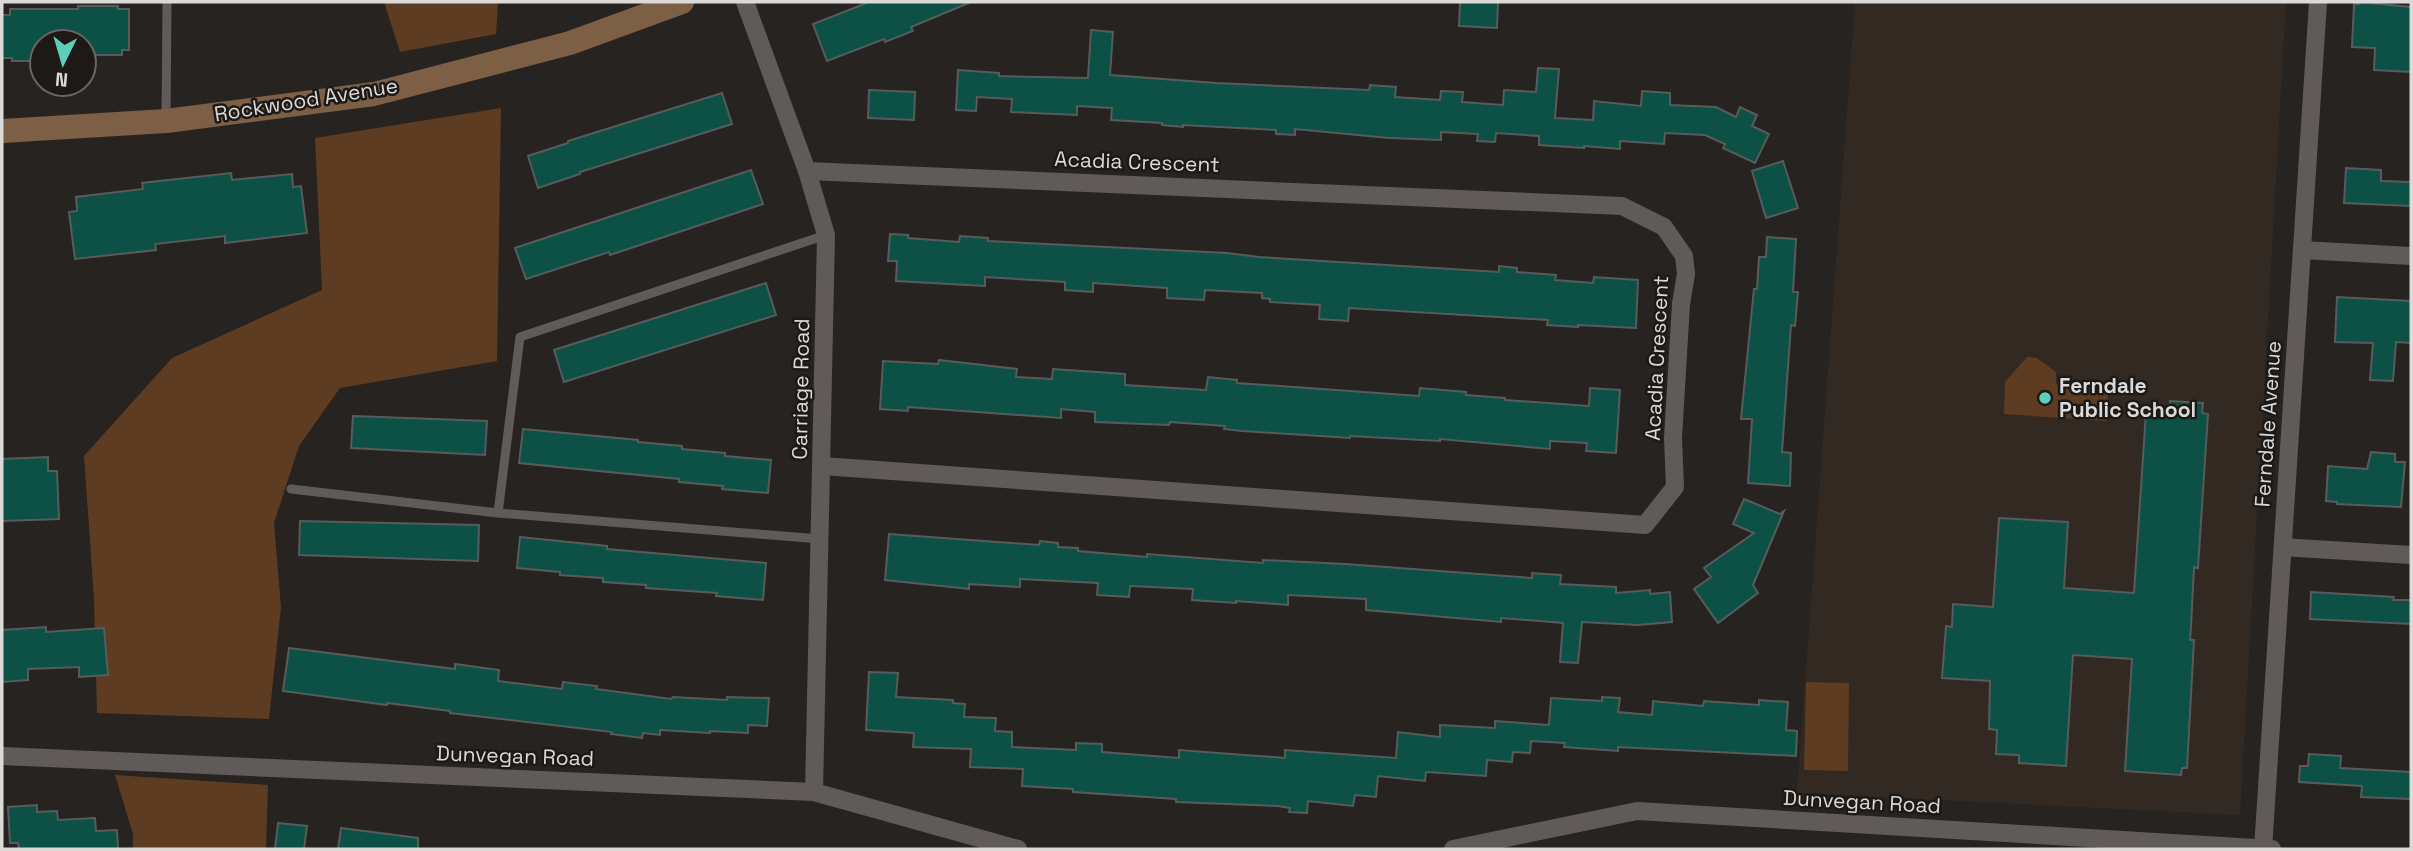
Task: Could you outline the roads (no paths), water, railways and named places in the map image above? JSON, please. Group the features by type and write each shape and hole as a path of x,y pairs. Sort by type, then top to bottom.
{"street":[{"name":"Rockwood Avenue","path":"2,131 166,121 374,93 570,43 682,2"},
{"name":"Carriage Road","path":"745,2 807,171 826,235 814,792"},
{"name":"Ferndale Avenue","path":"2263,849 2318,2"},
{"name":"Acadia Crescent","path":"807,171 1622,206 1664,227 1684,256 1686,274 1681,304 1674,438 1675,487 1645,525 822,466"},
{"path":"2302,250 2411,256"},
{"path":"2283,547 2411,555"},
{"name":"Dunvegan Road","path":"2,756 814,792 1018,849"},
{"name":"Dunvegan Road","path":"1452,849 1637,811 2272,849"}],"lane":[{"path":"166,121 167,2"},
{"path":"498,513 520,337 826,235"},
{"path":"291,489 498,513 820,539"}],"place":[{"name":"Ferndale Public School","path":"2045,398"}]}
